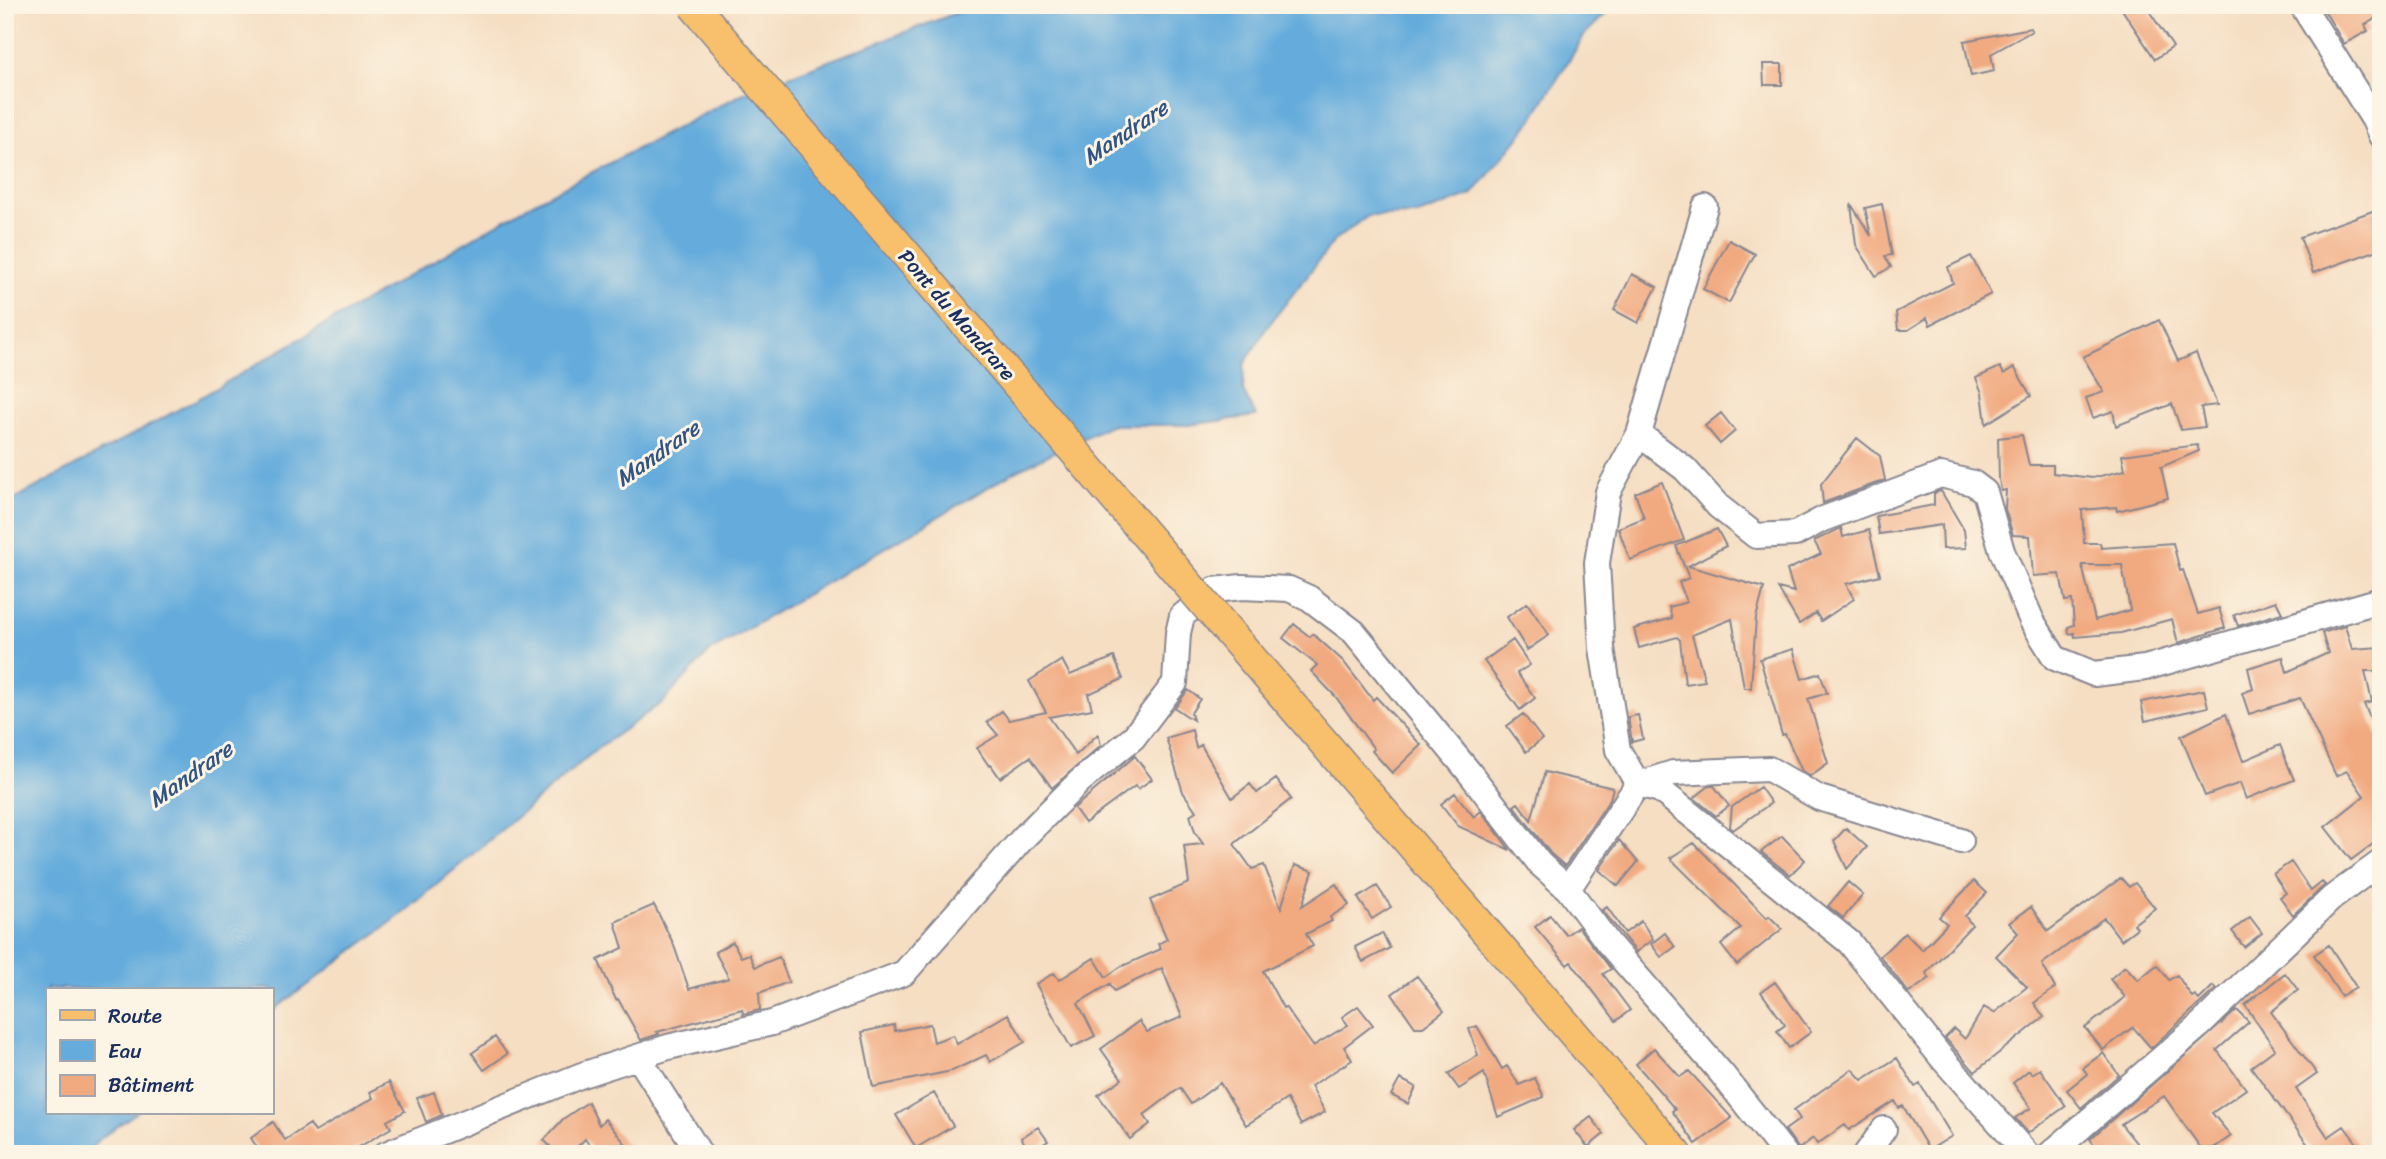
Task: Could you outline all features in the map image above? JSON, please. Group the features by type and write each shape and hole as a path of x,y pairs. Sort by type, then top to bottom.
{"main road":[{"name":"Pont du Mandrare","path":"693,5 1677,1154"}],"street":[{"path":"2302,5 2374,120 2381,136"},
{"path":"1705,207 1639,434 1608,492 1597,563 1602,648 1618,750 1638,784 1660,790 1849,942 1942,1058 2027,1154"},
{"path":"1639,434 1685,469 1718,506 1756,536 1795,534 1823,519 1941,475 1973,483 1985,492 2001,551 2032,621 2055,658 2094,674 2145,668 2381,600"},
{"path":"386,1154 582,1075 668,1047 772,1023 904,973 1023,838 1080,781 1133,738 1175,683 1178,633 1182,616 1214,590 1242,587 1289,589 1309,598 1354,632 1469,772 1539,864 1567,889 1609,944 1673,1016 1785,1154"},
{"path":"1567,889 1638,784 1673,773 1769,769 1819,798 1961,841"},
{"path":"2050,1154 2199,1026 2332,898 2381,862"},
{"path":"639,1058 700,1154"},
{"path":"1866,1154 1884,1129"}],"water":[{"name":"Mandrare","path":"977,5 1615,5 1586,33 1528,126 1472,195 1418,215 1368,216 1335,240 1265,330 1244,365 1243,391 1256,416 1188,425 1110,425 1019,469 709,652 663,702 598,748 402,914 273,1011 273,988 46,988 46,1114 134,1114 98,1140 87,1154 5,1154 5,504 196,400 533,203 744,93"}],"building":[{"path":"2119,5 2145,5 2173,47 2155,59"},
{"path":"2321,5 2381,5 2381,15 2365,25 2368,31 2344,44"},
{"path":"2030,28 2032,31 1991,54 1994,71 1971,76 1964,41"},
{"path":"1763,64 1782,64 1782,85 1764,85"},
{"path":"1851,204 1871,236 1865,208 1882,204 1892,255 1885,256 1891,267 1876,276 1856,245"},
{"path":"2381,208 2381,249 2313,273 2300,237"},
{"path":"1729,240 1755,254 1729,303 1703,289"},
{"path":"1971,256 1991,294 1930,325 1927,318 1908,330 1898,330 1896,312 1953,283 1948,267"},
{"path":"1632,274 1657,287 1638,323 1614,310"},
{"path":"2159,320 2178,361 2196,353 2217,405 2201,407 2205,427 2181,430 2172,404 2116,426 2113,411 2093,418 2086,398 2104,392 2083,357"},
{"path":"2000,367 2004,374 2014,367 2031,396 1986,424 1982,393 1976,378"},
{"path":"1721,413 1735,431 1720,444 1705,426"},
{"path":"2022,435 2029,465 2053,465 2053,473 2092,478 2125,470 2122,455 2197,445 2199,451 2161,467 2168,498 2117,511 2116,507 2082,510 2084,543 2100,543 2101,548 2173,543 2180,571 2183,570 2198,614 2219,608 2225,628 2178,643 2172,619 2121,633 2075,637 2074,633 2069,634 2068,627 2074,625 2072,600 2065,601 2060,574 2033,576 2030,536 2013,535 2005,509 2006,490 2001,491 1999,479 1998,438","holes":["2082,565 2122,565 2130,610 2095,620"]},
{"path":"1857,438 1880,456 1885,480 1823,503 1821,484"},
{"path":"1662,482 1684,540 1630,560 1618,528 1644,518 1635,493"},
{"path":"1941,491 1964,530 1966,548 1943,549 1942,525 1879,534 1876,516 1934,505 1934,493"},
{"path":"1841,528 1843,537 1869,530 1880,575 1846,584 1854,599 1821,621 1816,613 1799,624 1778,588 1794,592 1787,570 1821,554 1814,541"},
{"path":"1717,529 1726,546 1688,566 1764,588 1756,618 1751,688 1744,688 1732,619 1692,635 1705,681 1685,684 1680,640 1677,637 1639,648 1634,629 1672,618 1669,607 1687,602 1679,582 1689,578 1676,546"},
{"path":"2276,601 2282,613 2238,626 2234,615"},
{"path":"1527,603 1549,635 1527,650 1507,617"},
{"path":"1294,624 1310,637 1313,634 1343,661 1373,700 1376,697 1421,745 1392,773 1372,751 1374,749 1335,696 1311,671 1317,665 1283,638"},
{"path":"2345,626 2352,649 2381,647 2381,671 2365,671 2372,702 2364,704 2381,744 2381,838 2351,860 2325,827 2364,796 2347,771 2336,776 2300,698 2249,714 2242,693 2253,689 2248,668 2283,657 2287,672 2328,653 2322,633"},
{"path":"1513,640 1530,665 1517,673 1535,698 1520,710 1484,661"},
{"path":"1793,649 1802,679 1820,673 1827,693 1808,699 1828,763 1810,776 1802,771 1785,734 1782,735 1760,659"},
{"path":"1114,657 1123,679 1088,694 1092,709 1049,717 1076,755 1098,734 1101,745 1052,788 1030,757 1000,778 977,748 998,735 987,722 1002,711 1009,720 1046,712 1029,681 1062,660 1070,675"},
{"path":"1188,690 1200,699 1191,713 1193,720 1175,708"},
{"path":"2204,690 2208,707 2145,721 2141,702"},
{"path":"1523,714 1542,739 1526,752 1507,726"},
{"path":"2226,714 2243,761 2280,745 2294,780 2246,799 2240,783 2205,796 2181,736"},
{"path":"1638,715 1643,739 1632,742 1628,717"},
{"path":"1192,730 1196,748 1201,745 1232,798 1250,784 1257,793 1276,779 1291,799 1234,844 1252,869 1264,865 1281,908 1295,865 1313,871 1302,906 1336,884 1349,905 1330,917 1332,921 1306,934 1313,946 1263,971 1283,1008 1285,1007 1313,1046 1348,1025 1342,1017 1358,1006 1373,1025 1344,1047 1352,1060 1311,1086 1325,1112 1301,1125 1287,1099 1246,1125 1220,1083 1191,1104 1180,1088 1144,1115 1150,1124 1130,1139 1098,1095 1122,1079 1101,1049 1139,1021 1147,1032 1182,1017 1162,968 1114,991 1110,984 1078,1003 1095,1036 1071,1048 1036,984 1054,973 1059,980 1094,958 1106,977 1120,967 1161,949 1158,944 1167,939 1150,900 1189,883 1184,846 1203,844 1195,832 1190,815 1196,811 1183,792 1166,738"},
{"path":"1135,756 1152,779 1138,789 1135,786 1085,823 1074,808"},
{"path":"1545,772 1613,788 1610,799 1565,866 1551,854 1514,806 1518,803 1531,820"},
{"path":"1709,786 1714,786 1729,806 1716,816 1694,798"},
{"path":"1760,787 1771,803 1733,830 1730,827 1732,807"},
{"path":"1455,793 1474,817 1481,811 1510,850 1458,826 1441,804"},
{"path":"1846,828 1867,847 1847,869 1834,841"},
{"path":"1782,836 1805,860 1790,875 1761,852"},
{"path":"1619,840 1638,862 1618,886 1599,870"},
{"path":"1694,843 1767,918 1769,916 1782,929 1737,965 1721,945 1741,928 1670,858"},
{"path":"2291,862 2311,891 2322,882 2325,885 2293,915 2280,897 2286,893 2273,874"},
{"path":"2121,878 2129,887 2135,883 2155,908 2134,924 2137,928 2121,940 2104,918 2042,964 2055,988 2034,1003 2044,1017 1975,1072 1945,1038 1954,1029 1965,1039 1984,1007 1994,1013 2027,987 1996,956 2018,933 2009,923 2031,907 2048,931"},
{"path":"1974,881 1987,893 1965,916 1972,925 1926,973 1930,978 1909,993 1880,956 1905,933 1922,950 1947,924 1939,917"},
{"path":"1848,882 1863,895 1843,918 1828,906"},
{"path":"1377,886 1391,907 1372,919 1358,898"},
{"path":"654,905 673,943 689,989 729,978 715,952 733,942 741,957 749,954 755,967 779,957 789,982 759,993 760,1010 743,1014 742,1009 657,1032 659,1034 641,1040 618,999 616,1000 598,960 623,948 615,922"},
{"path":"1607,907 1625,933 1641,921 1653,939 1636,952 1602,910"},
{"path":"1550,915 1566,935 1578,927 1611,969 1603,974 1630,1010 1616,1021 1571,962 1567,965 1535,927"},
{"path":"2250,917 2262,933 2244,947 2232,931"},
{"path":"1382,933 1390,948 1363,962 1355,947"},
{"path":"1665,933 1675,947 1661,957 1651,944"},
{"path":"2329,945 2356,987 2341,996 2314,955"},
{"path":"2157,965 2169,980 2177,975 2192,997 2195,995 2199,1000 2213,986 2216,989 2151,1048 2133,1027 2103,1050 2085,1028 2125,997 2110,979 2125,966 2138,980"},
{"path":"2285,973 2298,990 2271,1012 2317,1074 2296,1089 2328,1137 2344,1126 2365,1154 2304,1154 2311,1149 2251,1067 2275,1049 2245,1005"},
{"path":"1417,976 1444,1011 1423,1027 1415,1027 1392,994"},
{"path":"1775,982 1811,1032 1789,1048 1777,1031 1785,1025 1761,992"},
{"path":"2237,1010 2249,1022 2217,1050 2246,1089 2212,1113 2231,1136 2205,1154 2164,1096 2121,1124 2145,1154 2101,1154 2090,1139"},
{"path":"1008,1014 1025,1042 990,1062 986,1055 952,1071 873,1087 862,1032 894,1025 895,1031 930,1024 934,1042 953,1035 957,1044"},
{"path":"1477,1026 1502,1069 1507,1066 1519,1085 1535,1078 1544,1097 1498,1117 1484,1073 1459,1089 1448,1074 1478,1055 1469,1029"},
{"path":"495,1037 507,1054 484,1070 472,1053"},
{"path":"1654,1048 1680,1077 1689,1071 1732,1118 1696,1144 1672,1111 1675,1109 1636,1064"},
{"path":"2103,1053 2119,1075 2081,1108 2067,1090 2087,1074 2083,1068"},
{"path":"1897,1058 1915,1087 1920,1084 1952,1136 1929,1150 1903,1106 1899,1108 1895,1101 1849,1130 1845,1125 1817,1144 1813,1138 1799,1149 1785,1130 1800,1119 1794,1110 1852,1069 1862,1080"},
{"path":"2040,1069 2066,1106 2028,1133 2015,1118 2031,1108 2013,1083 2029,1070 2032,1074"},
{"path":"1400,1079 1416,1087 1408,1104 1391,1095"},
{"path":"389,1082 405,1111 387,1121 391,1128 347,1154 261,1154 251,1138 273,1122 285,1140 310,1124 315,1132 373,1098 370,1092"},
{"path":"434,1092 442,1115 426,1122 417,1098"},
{"path":"934,1093 953,1126 916,1148 896,1115"},
{"path":"588,1102 599,1125 605,1119 634,1154 596,1154 585,1139 570,1154 557,1154 544,1140 563,1119"},
{"path":"1591,1117 1604,1134 1588,1147 1574,1130"},
{"path":"1038,1127 1048,1141 1031,1152 1021,1138"}]}
